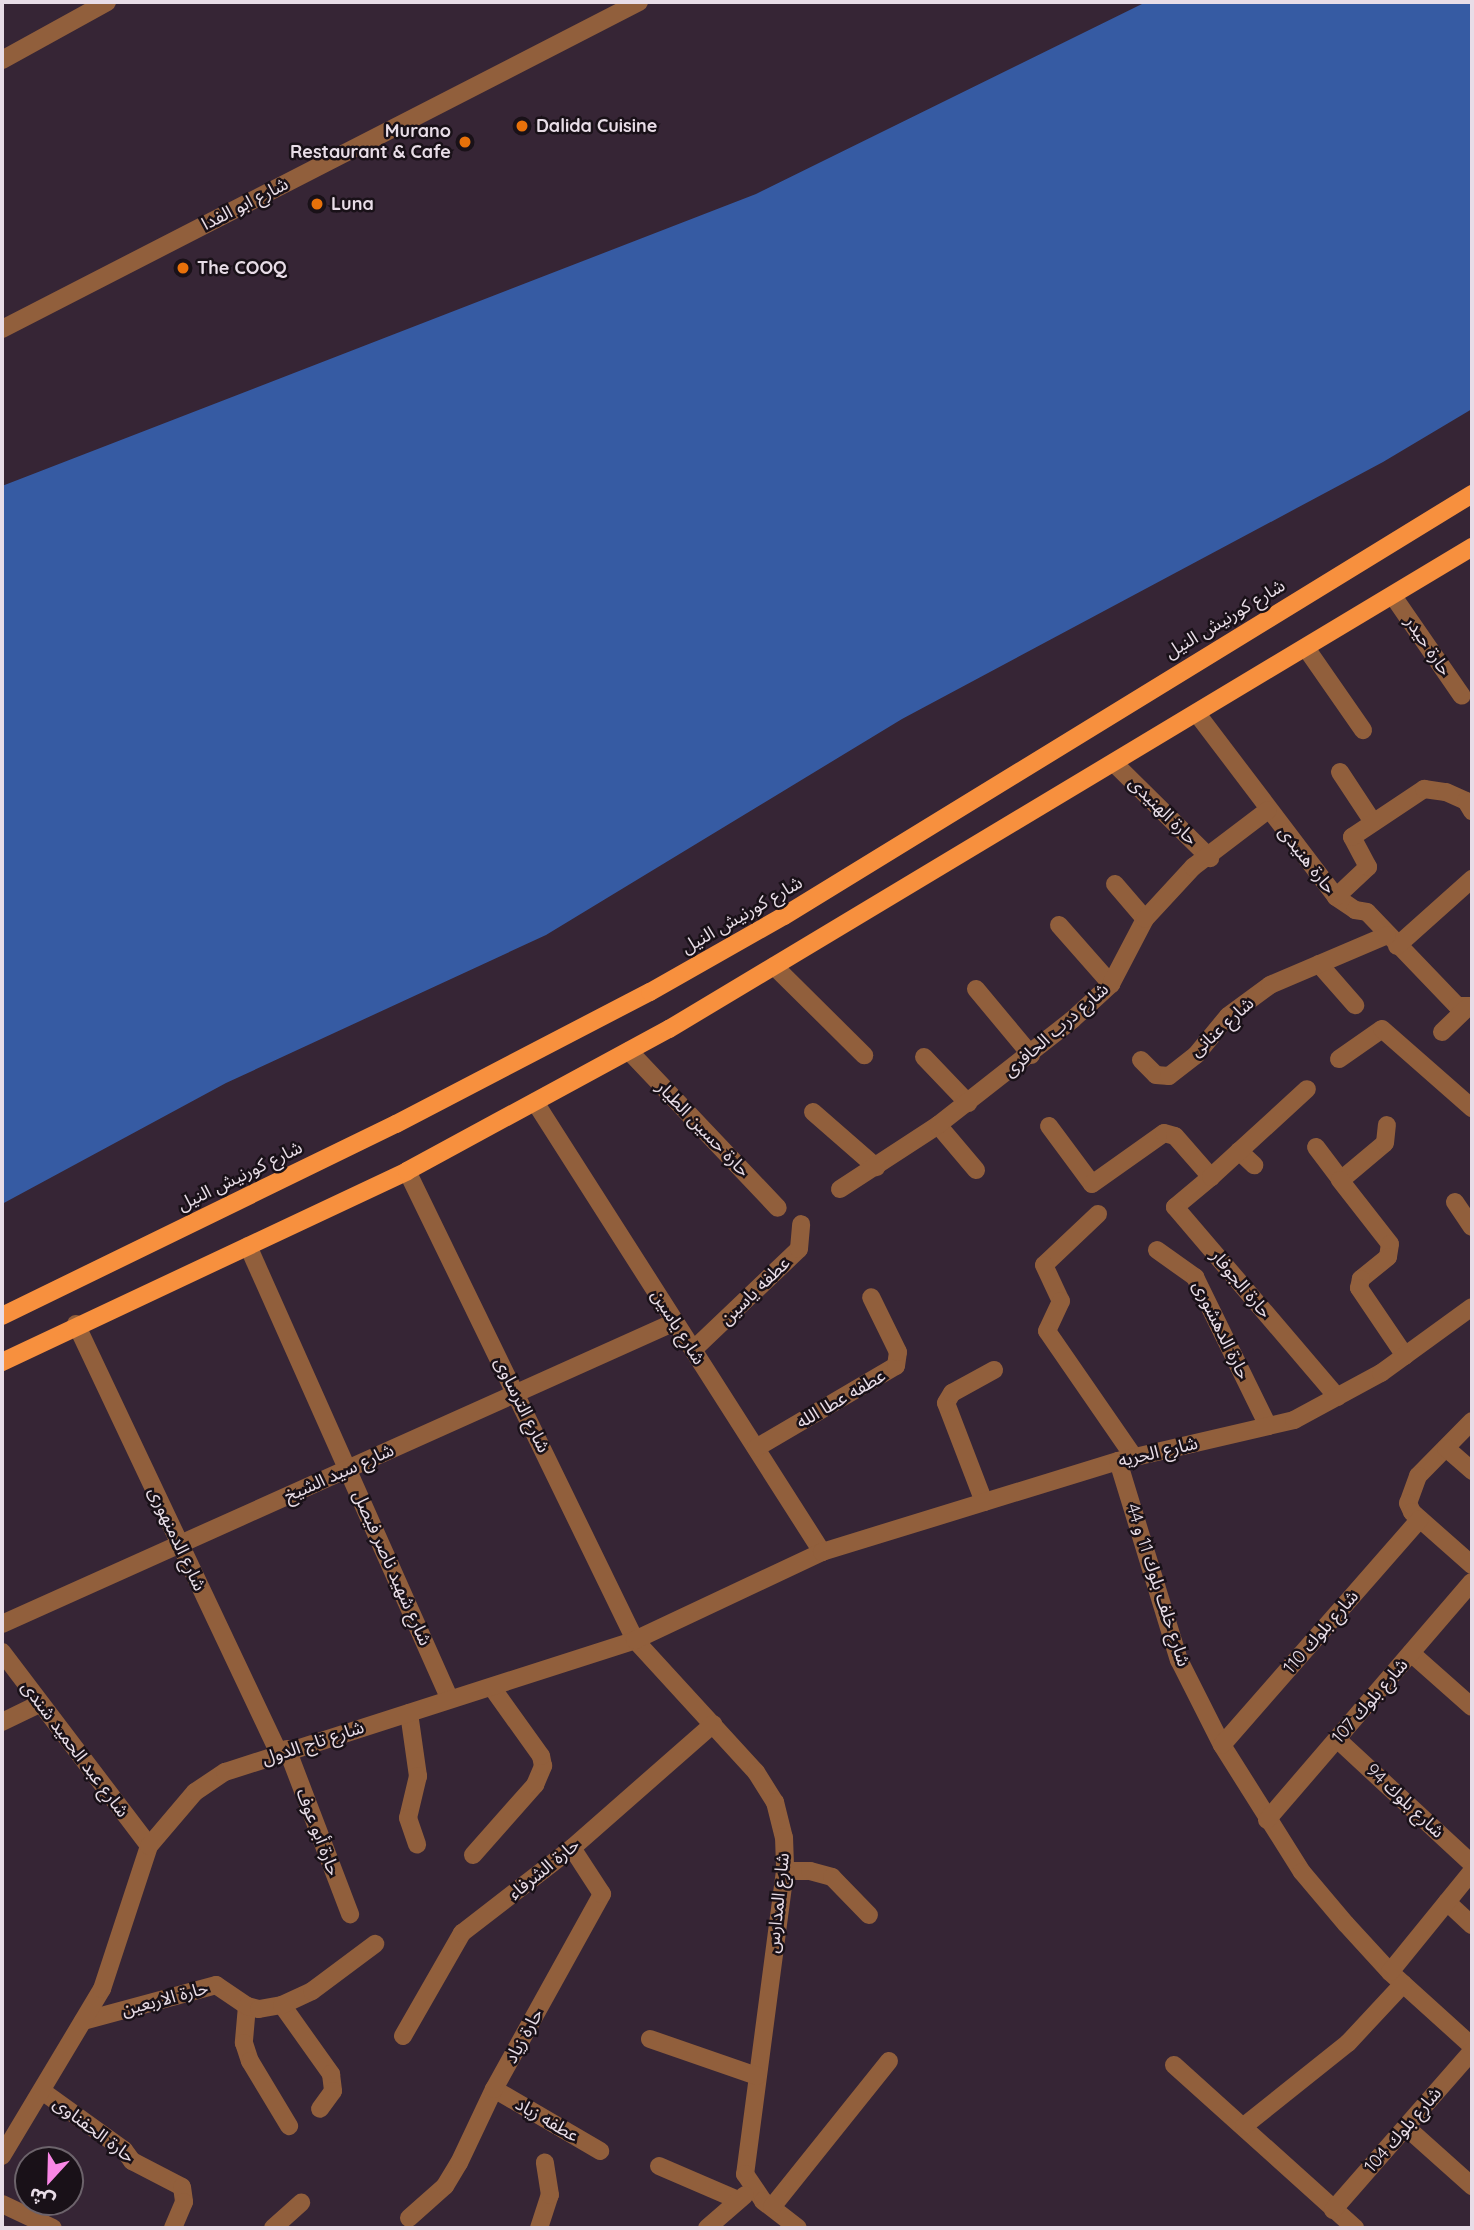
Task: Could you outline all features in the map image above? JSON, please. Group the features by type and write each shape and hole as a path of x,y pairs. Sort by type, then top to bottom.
{"main road":[{"name":"شارع كورنيش النيل","path":"2,1315 396,1124 650,992 784,916 1472,494"},
{"path":"2,1362 76,1324 407,1171 628,1051 1198,715 1472,547"}],"street":[{"path":"2,60 107,2"},
{"name":"شارع ابو الفدا","path":"2,329 639,2"},
{"name":"حارة حيدر","path":"1393,596 1462,696"},
{"path":"1306,648 1363,730"},
{"name":"حارة هنيدى","path":"1198,715 1336,897 1367,912 1457,1006 1470,1007"},
{"name":"حارة الهنيدى","path":"1115,764 1210,858"},
{"path":"1340,772 1373,822"},
{"path":"1336,897 1368,867 1350,838 1424,789 1446,792 1466,801 1472,811"},
{"name":"شارع درب الحافرى","path":"840,1189 938,1125 1031,1055 1111,984 1145,919 1193,867 1210,858 1268,810"},
{"name":"شارع عنانى","path":"1141,1060 1156,1075 1169,1076 1196,1055 1228,1016 1270,985 1319,964 1392,940 1472,879"},
{"path":"1115,884 1145,919"},
{"path":"1059,925 1111,984"},
{"path":"1319,964 1355,1005"},
{"path":"774,967 864,1055"},
{"path":"976,989 1031,1055"},
{"name":"حارة هنيدى","path":"1442,1032 1470,1007"},
{"path":"1339,1059 1382,1029 1472,1108"},
{"name":"حارة حسين الطيار","path":"628,1051 778,1208"},
{"path":"924,1057 968,1103"},
{"name":"حارة الجوفار","path":"1307,1089 1175,1208 1337,1397"},
{"name":"شارع ياسين","path":"535,1102 822,1552"},
{"path":"813,1112 876,1167"},
{"path":"938,1125 976,1170"},
{"path":"1340,1180 1385,1143 1387,1125"},
{"path":"1049,1126 1092,1184 1164,1133 1175,1136 1211,1177"},
{"path":"1316,1147 1390,1244 1388,1256 1361,1279 1359,1288 1405,1356"},
{"path":"1239,1151 1254,1165"},
{"name":"شارع الترساوى","path":"407,1171 635,1640"},
{"path":"1455,1202 1472,1227"},
{"name":"شارع خلف بلوك 11 و 44","path":"1098,1214 1044,1265 1061,1301 1047,1331 1126,1459 1179,1660 1222,1745 1302,1872 1396,1978 1472,2048"},
{"name":"عطفه ياسين","path":"693,1350 799,1249 801,1224"},
{"name":"شارع شهيد ناصر فيصل","path":"248,1246 450,1699"},
{"name":"حارة الدهشورى","path":"1157,1250 1195,1277 1268,1426"},
{"name":"عطفه عطا الله","path":"756,1448 896,1366 898,1352 871,1297"},
{"name":"شارع الحريه","path":"822,1552 1126,1459 1294,1420 1405,1356 1472,1307"},
{"name":"شارع سيد الشيخ","path":"2,1624 675,1322"},
{"name":"شارع الدمنهورى","path":"76,1324 180,1545 283,1751"},
{"path":"985,1502 946,1403 952,1393 995,1370"},
{"path":"1472,1421 1418,1476 1408,1503 1416,1515 1472,1565"},
{"path":"1446,1448 1472,1471"},
{"name":"شارع بلوك 110","path":"1222,1745 1416,1515"},
{"name":"شارع تاج الدول","path":"2,2155 83,2021 122,1936 149,1846 195,1792 225,1772 283,1751 450,1699 493,1689 635,1640 822,1552"},
{"name":"شارع بلوك 107","path":"1267,1819 1472,1582"},
{"name":"شارع المدارس","path":"635,1640 756,1772 775,1802 784,1837 785,1871 746,2151 745,2174 753,2189"},
{"name":"شارع عبد الحميد شندى","path":"2,1652 149,1846"},
{"path":"1410,1653 1472,1707"},
{"path":"473,1855 535,1785 543,1766 541,1756 493,1689"},
{"path":"2,1722 39,1704"},
{"path":"409,1713 418,1776 408,1818 417,1844"},
{"name":"حارة الشرفاء","path":"403,2035 462,1933 572,1847 713,1724"},
{"name":"شارع بلوك 94","path":"1337,1738 1472,1864"},
{"name":"حارة أبو عوف","path":"283,1751 350,1914"},
{"name":"حارة زياد","path":"409,2218 445,2186 494,2089 602,1894 572,1847"},
{"path":"785,1871 810,1871 832,1877 869,1915"},
{"path":"1244,2126 1348,2043 1447,1902 1472,1871"},
{"path":"1447,1902 1472,1925"},
{"path":"289,2126 250,2061 244,2043 247,2006 259,2009 282,2005 312,1991 375,1944"},
{"name":"حارة الاربعين","path":"83,2021 216,1985 247,2006"},
{"path":"282,2005 331,2074 332,2091 320,2109"},
{"path":"650,2039 757,2076"},
{"name":"شارع بلوك 104","path":"1333,2210 1472,2048"},
{"path":"772,2207 889,2061"},
{"path":"1174,2065 1355,2228"},
{"name":"عطفه زياد","path":"494,2089 600,2151"},
{"name":"حارة الحفناوى","path":"42,2091 124,2150 132,2161 182,2187 184,2202 173,2228"},
{"path":"1406,2127 1472,2186"},
{"path":"539,2228 550,2195 545,2162"},
{"path":"659,2166 738,2200"},
{"path":"707,2228 753,2189 797,2228"},
{"path":"272,2228 301,2203"},
{"path":"2,2204 52,2228"}],"water":[{"path":"1146,2 1472,2 1472,409 1383,462 902,719 546,935 226,1083 2,1204 2,486 756,194"}],"place":[{"name":"Dalida Cuisine","path":"522,126"},
{"name":"Murano Restaurant & Cafe","path":"465,142"},
{"name":"Luna","path":"317,204"},
{"name":"The COOQ","path":"183,268"}]}
